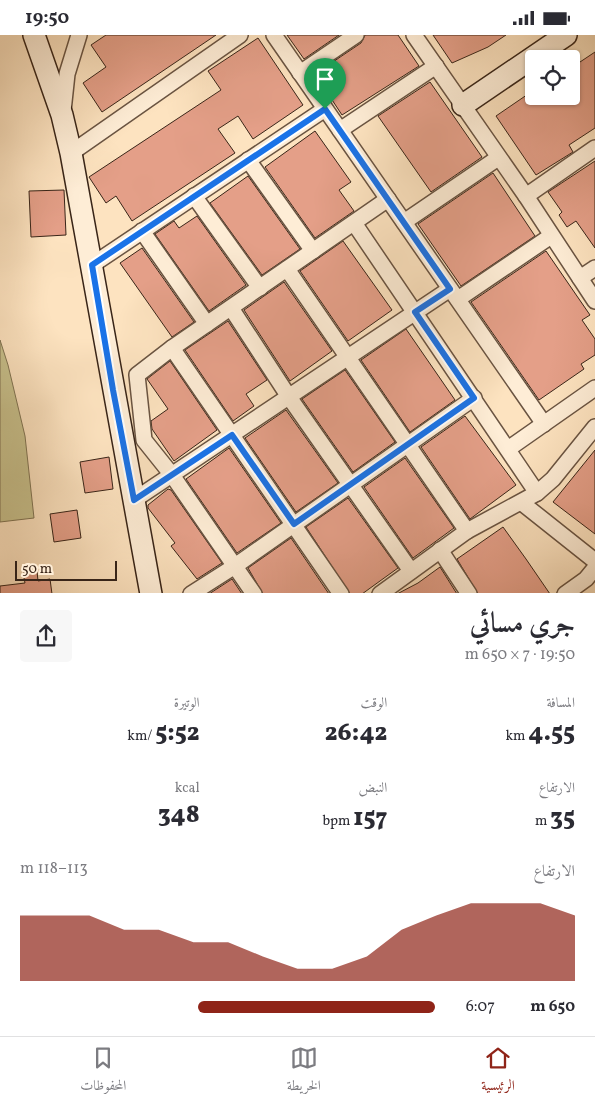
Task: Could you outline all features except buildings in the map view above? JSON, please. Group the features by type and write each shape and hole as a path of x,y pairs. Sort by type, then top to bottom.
{"street":[{"path":"34,35 62,115 71,153 151,593"},
{"path":"62,115 67,74 79,35"},
{"path":"71,153 240,35"},
{"path":"274,35 544,424"},
{"path":"300,73 356,35"},
{"path":"414,35 526,196 595,301"},
{"path":"463,105 566,35"},
{"path":"340,130 436,66"},
{"path":"92,265 325,109"},
{"path":"526,196 595,148"},
{"path":"404,221 498,158"},
{"path":"248,160 313,251"},
{"path":"194,196 260,287"},
{"path":"254,593 172,475 144,440 137,375 172,348 388,199"},
{"path":"354,223 537,493"},
{"path":"142,231 207,324"},
{"path":"134,500 415,312 454,294 551,236"},
{"path":"580,278 595,268"},
{"path":"287,269 467,531"},
{"path":"231,308 289,397 410,571"},
{"path":"172,348 341,593"},
{"path":"508,449 595,388"},
{"path":"191,593 235,565 474,398"},
{"path":"380,593 467,531 522,503 537,493 553,479 595,427"},
{"path":"522,503 595,561"},
{"path":"440,550 469,593"},
{"path":"565,593 591,574"},
{"path":"575,593 591,574"}],"shaded area":[{"path":"0,340 25,436 34,518 0,522"}],"route":[{"path":"325,109 450,289 415,312 474,398 294,524 232,435 134,500 92,265 325,109"}]}
